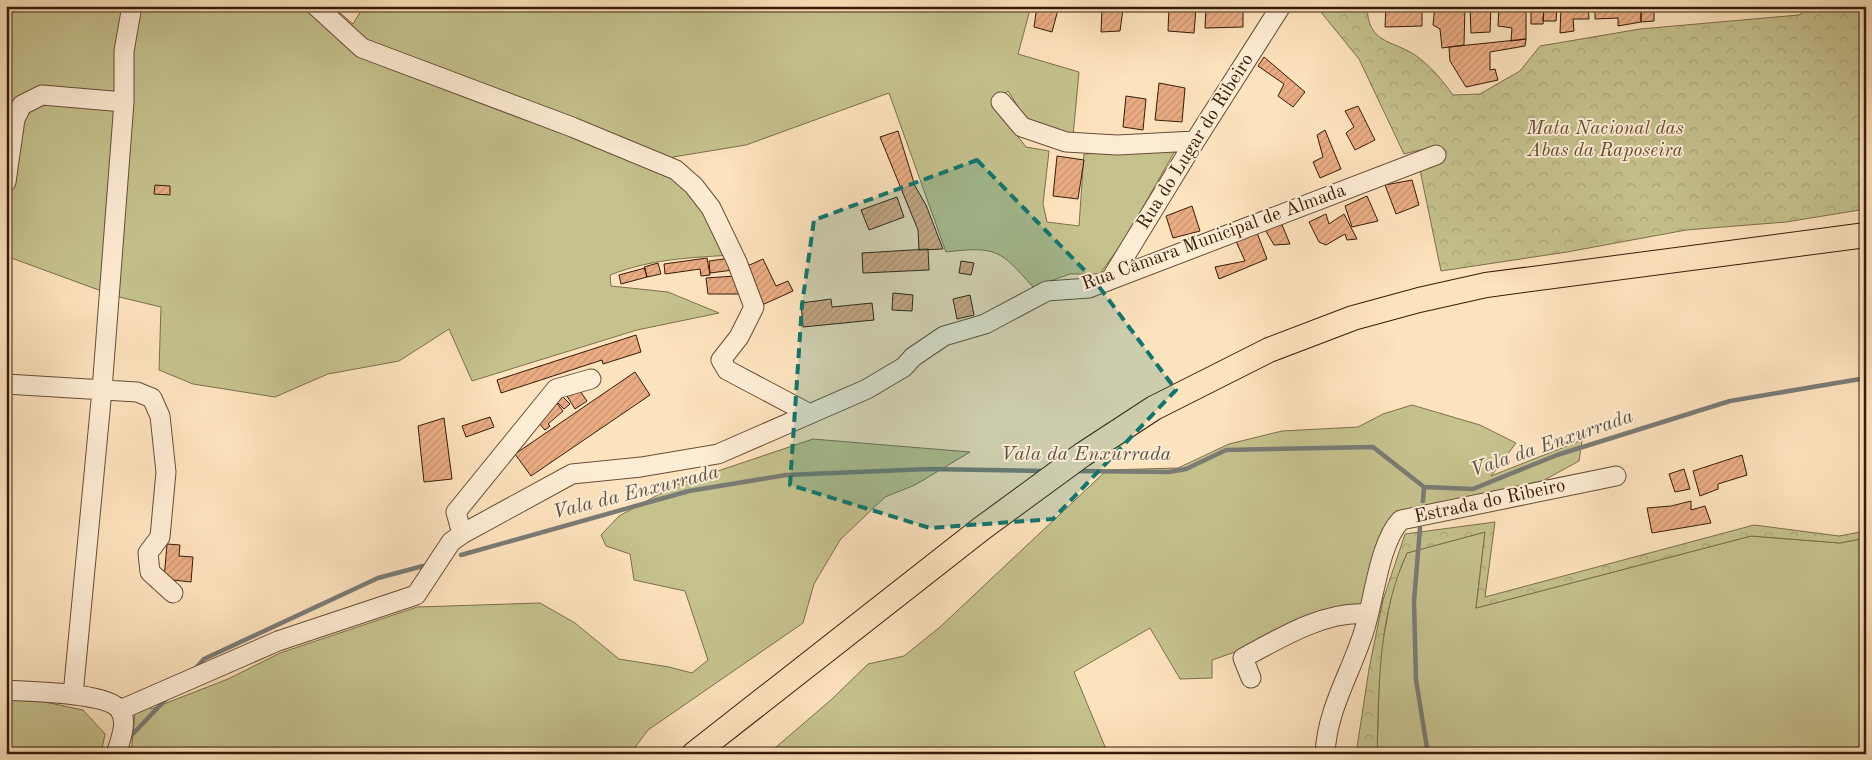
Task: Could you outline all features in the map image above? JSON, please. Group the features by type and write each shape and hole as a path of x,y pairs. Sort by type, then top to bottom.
{"main road":[{"path":"694,754 1004,512 1096,446 1154,408 1269,350 1353,318 1419,300 1486,285 1866,235"}],"street":[{"path":"73,695 102,390 124,102 124,51 132,6"},
{"path":"316,6 362,48 572,127 676,170 694,186 711,208 737,262 754,307 739,338 722,360 724,365 727,370 808,413"},
{"name":"Rua do Lugar do Ribeiro","path":"1112,279 1195,142 1281,6"},
{"path":"6,182 15,119 22,105 42,95 124,102"},
{"path":"1001,102 1022,127 1066,142 1117,145 1195,142"},
{"name":"Rua Câmara Municipal de Almada","path":"120,710 278,641 416,595 452,542 462,534 572,474 642,467 718,454 808,413 867,389 904,367 913,357 944,336 985,324 1047,292 1089,288 1436,155"},
{"path":"462,534 456,512 556,389 591,380"},
{"path":"6,384 137,392 152,398 160,416 166,472 160,537 148,553 150,572 172,593"},
{"name":"Estrada do Ribeiro","path":"1325,754 1330,717 1354,659 1387,544 1394,527 1401,520 1616,476"},
{"path":"1252,678 1243,658 1282,637 1320,622 1354,613 1368,614"},
{"path":"6,690 73,695 110,702 120,710 124,725 116,754"}],"highlighted area":[{"path":"977,160 1094,280 1176,390 1053,519 930,528 790,485 802,305 814,220"}],"green space":[{"path":"6,6 332,6 353,24 364,6 1031,6 1018,54 1079,72 1073,136 1030,125 1008,91 992,103 1026,147 1049,151 1043,204 1047,222 1079,226 1084,154 1176,149 1126,237 1100,274 1070,274 1033,287 1013,265 996,253 976,250 946,252 889,93 746,145 673,157 666,172 694,196 731,255 655,262 610,275 611,286 668,292 719,313 637,330 472,381 449,329 399,361 328,374 275,397 193,384 159,370 161,307 115,296 6,256"},
{"name":"Mata Nacional das Abas da Raposeira","path":"1316,6 1367,6 1368,18 1376,34 1426,63 1453,95 1480,94 1520,71 1540,46 1640,29 1799,15 1813,6 1866,6 1866,209 1786,222 1686,230 1567,252 1441,271 1420,170 1442,161 1436,146 1404,154 1359,59"},
{"path":"1412,405 1480,425 1516,443 1491,476 1582,440 1579,461 1526,490 1394,521 1364,607 1330,614 1212,660 1212,678 1180,679 1150,628 1074,672 1108,754 768,754 832,699 868,664 904,656 940,627 1107,470 1178,468 1229,444 1282,431 1358,427 1383,414"},
{"path":"813,439 970,452 915,485 885,497 840,540 814,584 803,623 648,730 630,754 131,754 135,713 149,704 151,709 228,679 280,653 417,607 540,603 575,623 619,659 669,667 692,673 708,660 685,591 634,580 630,554 606,546 601,535 619,516 676,485"},
{"path":"1495,522 1485,597 1754,525 1839,536 1866,531 1866,538 1840,543 1751,536 1476,608 1485,532 1407,553 1397,577 1385,626 1380,677 1377,754 1356,754 1369,669 1383,600 1405,534"},
{"path":"1485,532 1476,608 1751,536 1840,543 1866,538 1866,754 1377,754 1380,656 1393,587 1407,553"},
{"path":"6,700 40,701 83,710 105,734 101,754 6,754"}],"building":[{"path":"1037,6 1059,6 1052,32 1034,27"},
{"path":"1169,6 1196,8 1194,33 1168,31"},
{"path":"1243,6 1243,27 1205,28 1206,7"},
{"path":"1386,6 1422,6 1422,26 1385,27"},
{"path":"1435,6 1465,6 1464,45 1442,48 1440,29 1433,25"},
{"path":"1470,6 1491,6 1490,32 1471,33"},
{"path":"1499,6 1526,6 1526,39 1511,41 1512,28 1498,26"},
{"path":"1531,6 1544,6 1543,24 1531,24"},
{"path":"1544,6 1557,6 1556,21 1543,21"},
{"path":"1561,6 1588,6 1589,19 1573,19 1574,31 1560,33"},
{"path":"1595,6 1641,6 1641,22 1618,26 1618,18 1595,19"},
{"path":"1641,6 1659,6 1654,7 1654,21 1641,22"},
{"path":"1718,6 1735,6 1735,7 1718,8"},
{"path":"1102,9 1123,9 1120,31 1101,32"},
{"path":"1526,39 1525,46 1490,52 1490,70 1495,69 1498,80 1466,87 1450,61 1449,47"},
{"path":"1264,57 1305,92 1293,107 1278,96 1284,84 1258,66"},
{"path":"1159,83 1185,88 1182,122 1155,120"},
{"path":"1126,96 1146,99 1143,130 1123,127"},
{"path":"1358,106 1375,140 1355,150 1346,133 1354,127 1345,111"},
{"path":"1325,130 1341,169 1320,178 1313,162 1323,157 1317,135"},
{"path":"898,131 915,186 926,205 943,249 919,250 918,230 880,137"},
{"path":"1057,156 1084,160 1078,199 1053,196"},
{"path":"1412,180 1419,205 1396,214 1385,185"},
{"path":"155,185 170,186 170,195 154,194"},
{"path":"1367,196 1378,221 1352,227 1345,206"},
{"path":"897,197 904,217 869,230 861,210"},
{"path":"1192,206 1200,231 1173,238 1166,216"},
{"path":"1326,214 1329,224 1344,214 1357,239 1347,240 1345,234 1326,245 1319,242 1309,222"},
{"path":"1280,220 1290,244 1274,245 1263,226"},
{"path":"1256,230 1267,259 1219,279 1215,267 1245,261 1235,239"},
{"path":"928,249 929,270 863,273 862,253"},
{"path":"707,258 710,275 701,276 700,269 665,274 664,264"},
{"path":"731,258 733,270 710,273 709,261"},
{"path":"763,259 776,286 788,281 793,291 762,305 745,267"},
{"path":"961,261 974,263 971,275 959,273"},
{"path":"658,263 661,274 647,277 644,267"},
{"path":"645,268 647,277 621,284 619,275"},
{"path":"735,276 743,294 708,294 706,278"},
{"path":"893,293 913,295 912,311 892,310"},
{"path":"970,295 974,315 957,319 953,299"},
{"path":"831,299 832,307 872,303 874,320 803,327 801,303"},
{"path":"636,335 641,352 603,364 602,360 501,393 497,380"},
{"path":"635,372 650,395 531,476 515,454"},
{"path":"578,388 587,401 575,409 567,396"},
{"path":"563,397 570,404 564,409 557,402"},
{"path":"556,402 563,411 548,424 550,426 545,430 536,420"},
{"path":"490,417 494,427 466,437 462,426"},
{"path":"444,418 452,479 424,482 418,426"},
{"path":"1742,455 1747,475 1718,484 1718,489 1700,496 1693,471"},
{"path":"1684,469 1690,489 1675,492 1669,474"},
{"path":"1691,501 1691,510 1705,506 1711,523 1652,533 1647,508 1671,506"},
{"path":"167,544 180,545 179,556 193,557 191,582 164,579"}],"waterway":[{"name":"Vala da Enxurrada","path":"1075,471 1169,472 1186,469 1226,450 1373,447 1424,487 1473,489 1557,455 1730,401 1866,378"},
{"name":"Vala da Enxurrada","path":"461,555 689,491 786,475 928,469 1045,471"},
{"path":"1423,501 1424,487"},
{"path":"1420,528 1414,601 1416,680 1428,754"},
{"name":"Vala da Enxurrada","path":"195,669 204,659 378,578 423,566"},
{"name":"Vala da Enxurrada","path":"128,739 167,698"}]}
